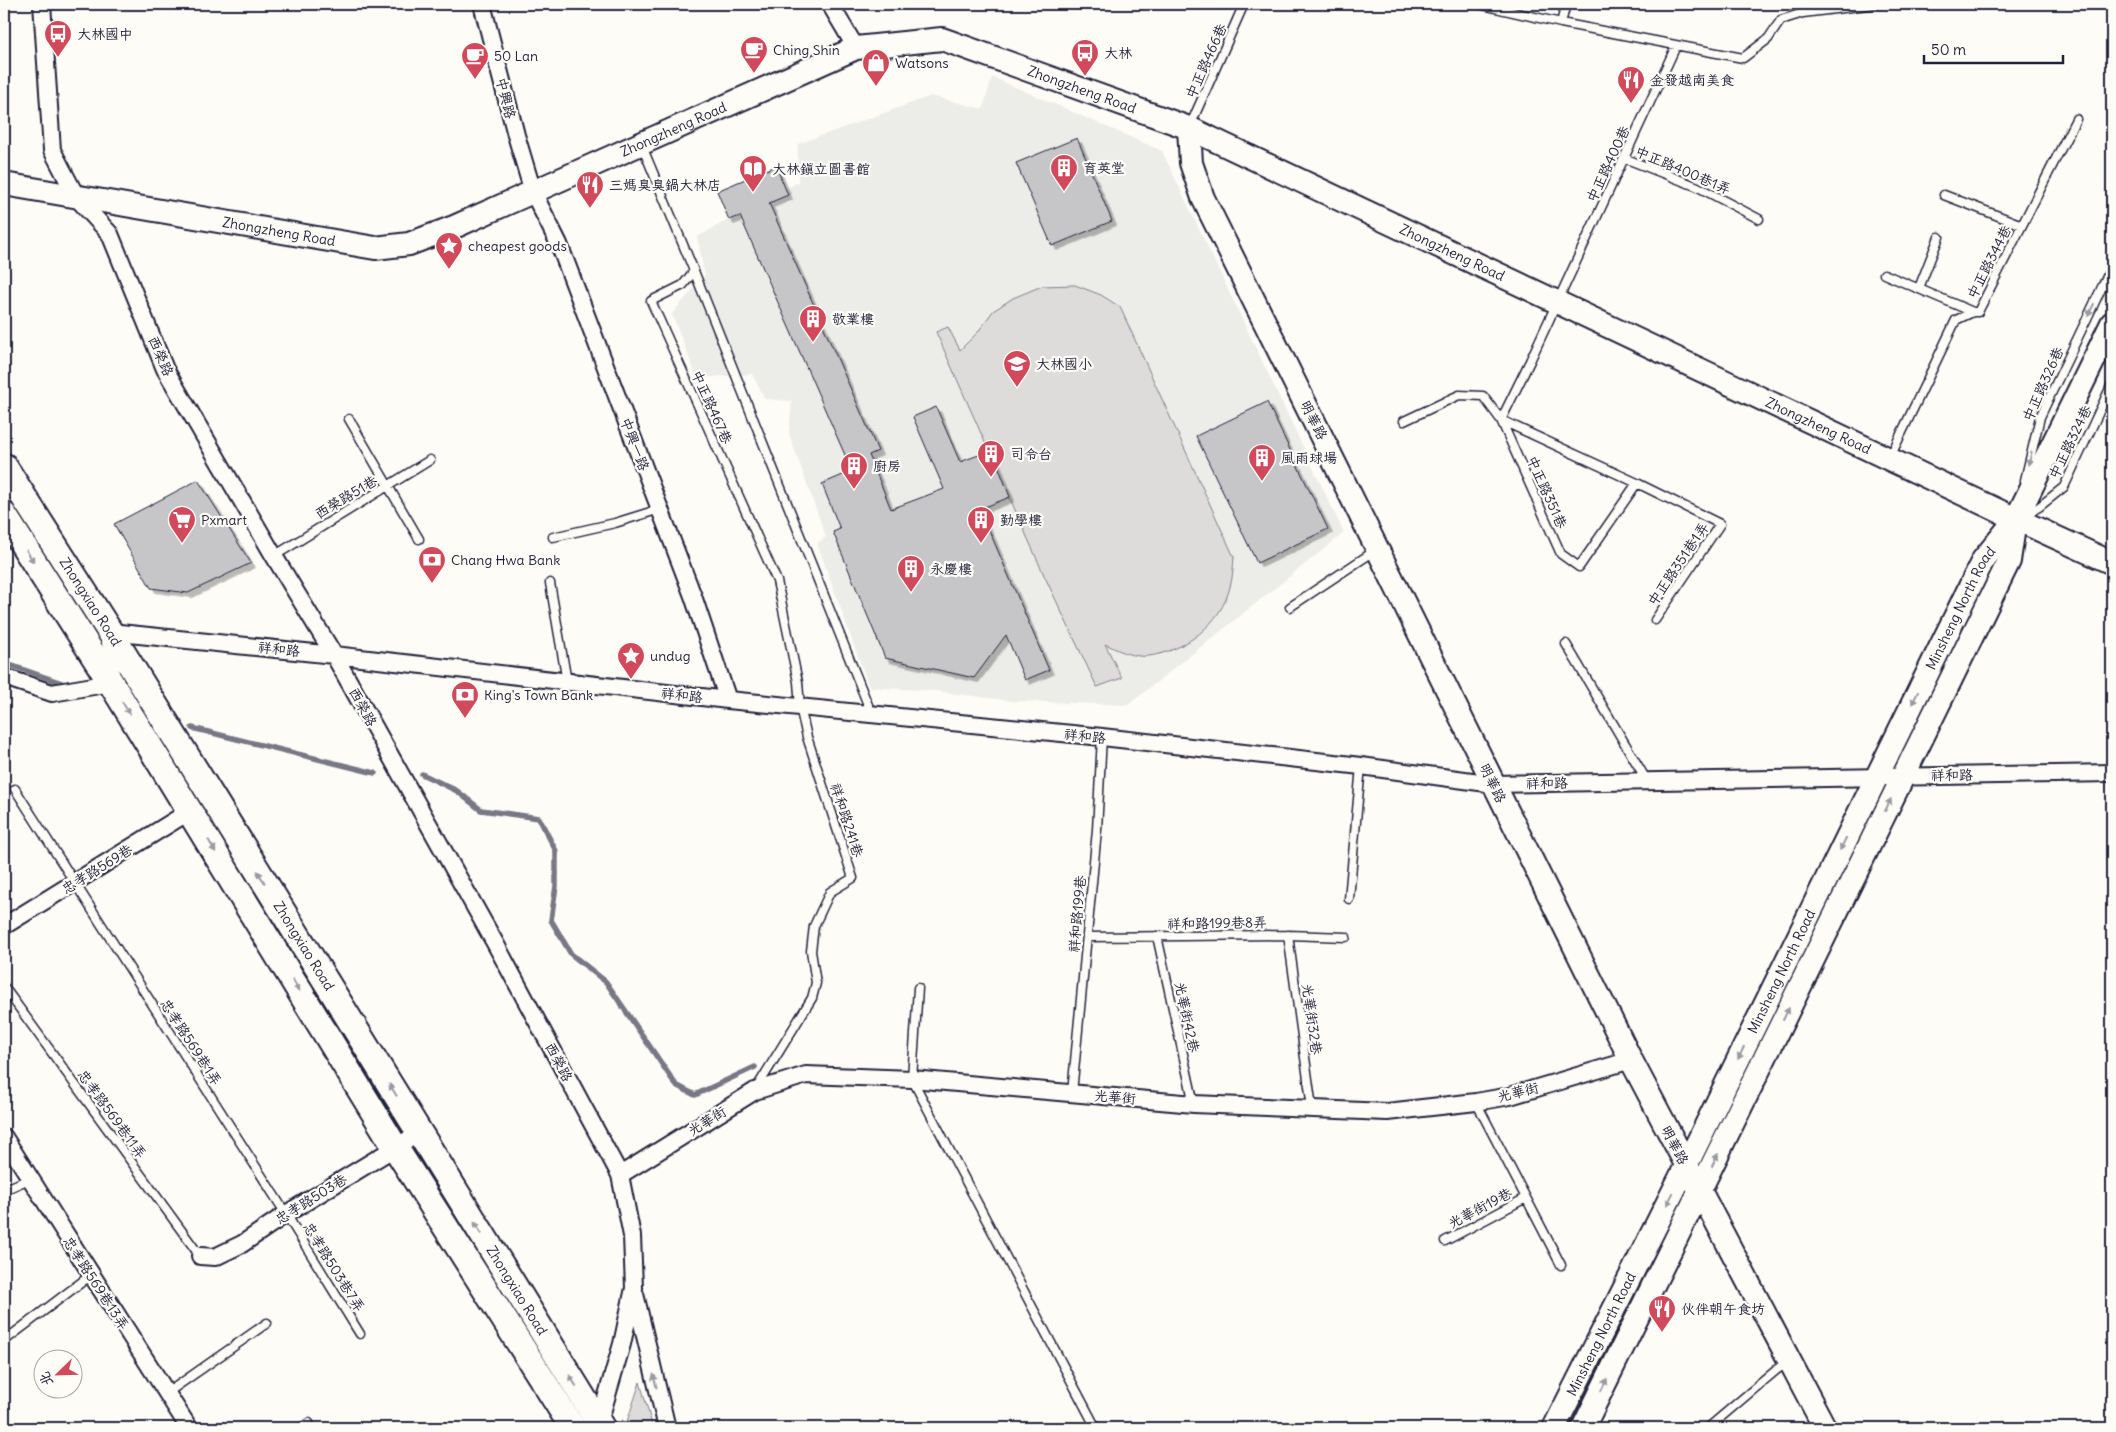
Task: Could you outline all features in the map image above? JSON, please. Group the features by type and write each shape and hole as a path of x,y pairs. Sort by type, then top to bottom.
{"main road":[{"name":"Zhongxiao Road","path":"4,466 110,632 599,1426"},
{"name":"Zhongxiao Road","path":"4,515 111,683 395,1147 573,1428"}],"street":[{"name":"西榮路","path":"42,4 52,150 77,198 110,234 165,369 334,655 495,943 620,1175 632,1236 634,1288 622,1344 599,1426"},
{"name":"中興路","path":"482,4 516,136 533,192"},
{"path":"830,4 856,48"},
{"name":"Zhongzheng Road","path":"4,184 376,248 409,244 454,227 856,48 942,39 1190,128 2112,563"},
{"name":"明華路","path":"1190,128 1191,163 1203,198 1631,1060 1825,1428"},
{"name":"中興一路","path":"533,192 559,244 693,596 728,700"},
{"name":"Minsheng North Road","path":"1554,1428 1686,1166 1982,560 2016,519 2112,323"},
{"name":"Minsheng North Road","path":"1582,1428 2009,561 2016,519"},
{"path":"4,677 52,693 111,683 110,632"},
{"name":"祥和路","path":"110,632 334,655 728,700 1102,737 1361,766 1494,784 2112,773"},
{"name":"忠孝路569巷","path":"4,926 190,811"},
{"name":"光華街","path":"620,1175 755,1091 806,1075 912,1079 1194,1104 1388,1112 1476,1102 1510,1096 1631,1060"},
{"name":"忠孝路503巷","path":"200,1256 215,1257 242,1244 286,1214 419,1133"},
{"name":"忠孝路569巷13弄","path":"4,1137 189,1428"},
{"path":"634,1288 667,1428"}],"lane":[{"name":"中正路466巷","path":"1190,128 1244,4"},
{"path":"1478,4 1561,23 1743,58 1768,40 1781,20 1803,13 1876,4"},
{"path":"1561,23 1566,4"},
{"name":"中正路400巷","path":"1558,300 1676,46"},
{"name":"中正路344巷","path":"1890,459 1956,320 1973,312 1978,312 2076,119"},
{"path":"641,144 872,714"},
{"name":"中正路400巷1弄","path":"1624,158 1698,187 1759,219"},
{"path":"1944,195 2022,225"},
{"path":"1919,288 1939,238"},
{"name":"中正路326巷","path":"2016,519 2040,417 2112,266"},
{"name":"中正路467巷","path":"694,271 683,284 650,301 778,581 798,682 800,707"},
{"path":"1884,274 1973,312"},
{"path":"1501,420 1558,300"},
{"name":"中正路324巷","path":"2016,519 2039,508 2064,487 2112,384"},
{"name":"中正路351巷","path":"1404,421 1459,395 1483,396 1501,420 1561,554 1579,567 1637,483"},
{"path":"349,419 419,540"},
{"name":"中正路351巷1弄","path":"1501,420 1720,524 1655,620"},
{"name":"西榮路51巷","path":"274,556 430,460"},
{"path":"553,537 615,523 660,509"},
{"path":"1290,607 1378,549"},
{"path":"550,583 567,682"},
{"path":"1566,644 1647,781"},
{"name":"祥和路241巷","path":"755,1091 812,998 816,983 811,951 814,926 830,892 853,878 807,737 800,707"},
{"name":"祥和路199巷","path":"1072,1093 1088,937 1097,830 1102,737"},
{"path":"1349,899 1361,766"},
{"name":"忠孝路569巷1弄","path":"15,789 286,1214"},
{"name":"光華街32巷","path":"1288,935 1312,1108"},
{"name":"光華街42巷","path":"1157,936 1194,1104"},
{"name":"祥和路199巷8弄","path":"1088,937 1346,936"},
{"name":"忠孝路569巷11弄","path":"4,987 200,1256"},
{"path":"918,988 912,1079 1096,1428"},
{"name":"光華街19巷","path":"1476,1102 1561,1265"},
{"path":"4,1190 29,1179"},
{"name":"光華街19巷","path":"1445,1241 1526,1198"},
{"name":"忠孝路503巷7弄","path":"286,1214 360,1334"},
{"path":"4,1341 91,1275"},
{"path":"167,1394 267,1323"},
{"path":"1708,1428 1789,1360"},
{"path":"301,1428 309,1423"}],"shaded area":[{"name":"大林國小","path":"992,77 1162,151 1344,533 1128,705 1012,701 935,691 869,687 817,543 826,537 789,434 792,401 765,399 752,374 697,378 672,314 705,275 697,237 798,182 798,144 931,96 983,109"},
{"path":"1075,285 1101,295 1120,307 1234,557 1232,580 1225,600 1219,613 1200,634 1176,648 1149,656 1131,655 1105,644 1122,678 1097,687 1044,575 936,332 948,327 960,350 978,332 993,311 1013,298 1042,286"},
{"path":"640,1382 653,1428 625,1428"}],"building":[{"name":"育英堂","path":"1077,138 1112,221 1052,246 1016,163"},
{"path":"776,166 788,195 769,203 878,451 869,455 891,509 944,489 913,417 936,407 960,462 992,450 1010,497 980,509 1049,670 1025,680 1006,635 974,678 885,658 833,532 840,529 822,484 852,471 740,216 729,220 717,191"},
{"name":"風雨球場","path":"1267,402 1328,529 1257,563 1196,436"},
{"name":"Pxmart","path":"198,480 251,563 188,593 151,588 114,524"}],"waterway":[{"path":"4,663 62,683"},
{"path":"192,728 375,773"},
{"path":"422,774 457,791 481,810 539,818 556,851 556,886 551,920 571,954 606,982 676,1085 695,1095 755,1067"}],"place":[{"name":"大林國中","path":"58,58"},
{"name":"Ching Shin","path":"754,74"},
{"name":"大林","path":"1085,77"},
{"name":"50 Lan","path":"475,80"},
{"name":"Watsons","path":"876,87"},
{"name":"金發越南美食","path":"1631,104"},
{"name":"育英堂","path":"1064,192"},
{"name":"大林鎮立圖書館","path":"753,193"},
{"name":"三媽臭臭鍋大林店","path":"590,209"},
{"name":"cheapest goods","path":"449,270"},
{"name":"敬業樓","path":"813,343"},
{"name":"大林國小","path":"1017,388"},
{"name":"司令台","path":"991,478"},
{"name":"風雨球場","path":"1262,482"},
{"name":"廚房","path":"854,490"},
{"name":"Pxmart","path":"182,544"},
{"name":"勤學樓","path":"981,544"},
{"name":"Chang Hwa Bank","path":"432,584"},
{"name":"永慶樓","path":"911,593"},
{"name":"undug","path":"631,680"},
{"name":"King's Town Bank","path":"465,719"},
{"name":"伙伴朝午食坊","path":"1662,1333"}]}
